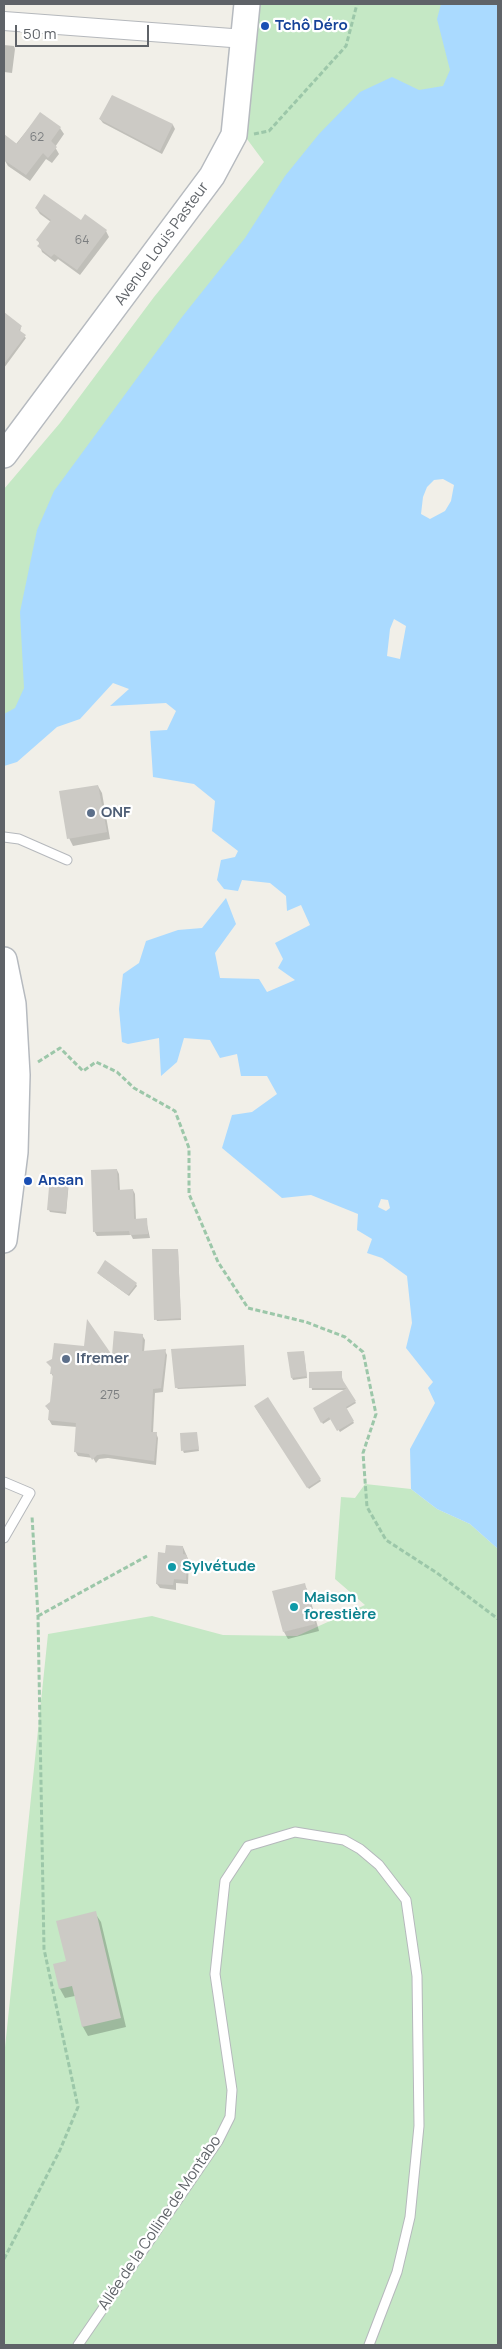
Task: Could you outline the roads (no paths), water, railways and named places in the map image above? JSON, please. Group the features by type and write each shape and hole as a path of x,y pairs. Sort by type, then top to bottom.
{"street":[{"name":"Avenue Louis Pasteur","path":"4,455 212,176 234,135 247,4"},
{"path":"4,21 245,39"},
{"path":"4,960 14,1004 17,1075 14,1152 4,1240"}],"lane":[{"path":"4,837 18,839 67,860"},
{"path":"4,1482 30,1494 4,1538"},
{"name":"Allée de la Colline de Montabo","path":"78,2345 218,2141 230,2117 232,2090 215,1974 225,1880 248,1846 265,1839 295,1832 344,1840 360,1849 379,1865 406,1900 417,1976 418,2126 410,2217 397,2272 369,2345"}],"water":[{"path":"441,4 498,4 498,1549 470,1524 437,1509 411,1489 410,1449 435,1403 428,1388 433,1382 406,1348 412,1323 407,1276 382,1258 367,1253 372,1239 357,1230 358,1214 311,1195 282,1198 222,1148 232,1115 252,1112 277,1094 267,1076 241,1076 237,1054 220,1058 210,1040 184,1038 177,1062 161,1076 159,1038 128,1044 122,1042 119,1009 123,974 139,963 146,941 178,930 202,928 226,898 236,924 215,953 220,978 259,979 267,992 295,980 278,968 283,959 275,943 310,925 301,905 287,911 286,896 270,883 242,880 238,891 224,889 217,880 221,860 235,857 238,851 212,831 215,801 194,784 153,777 150,731 167,730 176,711 166,703 110,706 129,689 113,683 80,719 57,727 17,762 4,766 4,714 15,708 24,688 20,612 37,530 54,491 182,317 245,238 285,176 319,134 360,92 392,77 419,90 443,86 450,70 437,19","holes":["443,479 454,485 451,501 445,511 430,519 421,514 423,497 427,487 434,480","394,619 406,626 400,659 387,656 390,629","381,1199 388,1200 390,1208 386,1211 378,1207"]}],"place":[{"name":"Tchô Déro","path":"265,26"},
{"name":"ONF","path":"91,813"},
{"name":"Ansan","path":"28,1181"},
{"name":"Ifremer","path":"66,1359"},
{"name":"Sylvétude","path":"172,1567"},
{"name":"Maison forestière","path":"294,1607"}]}
